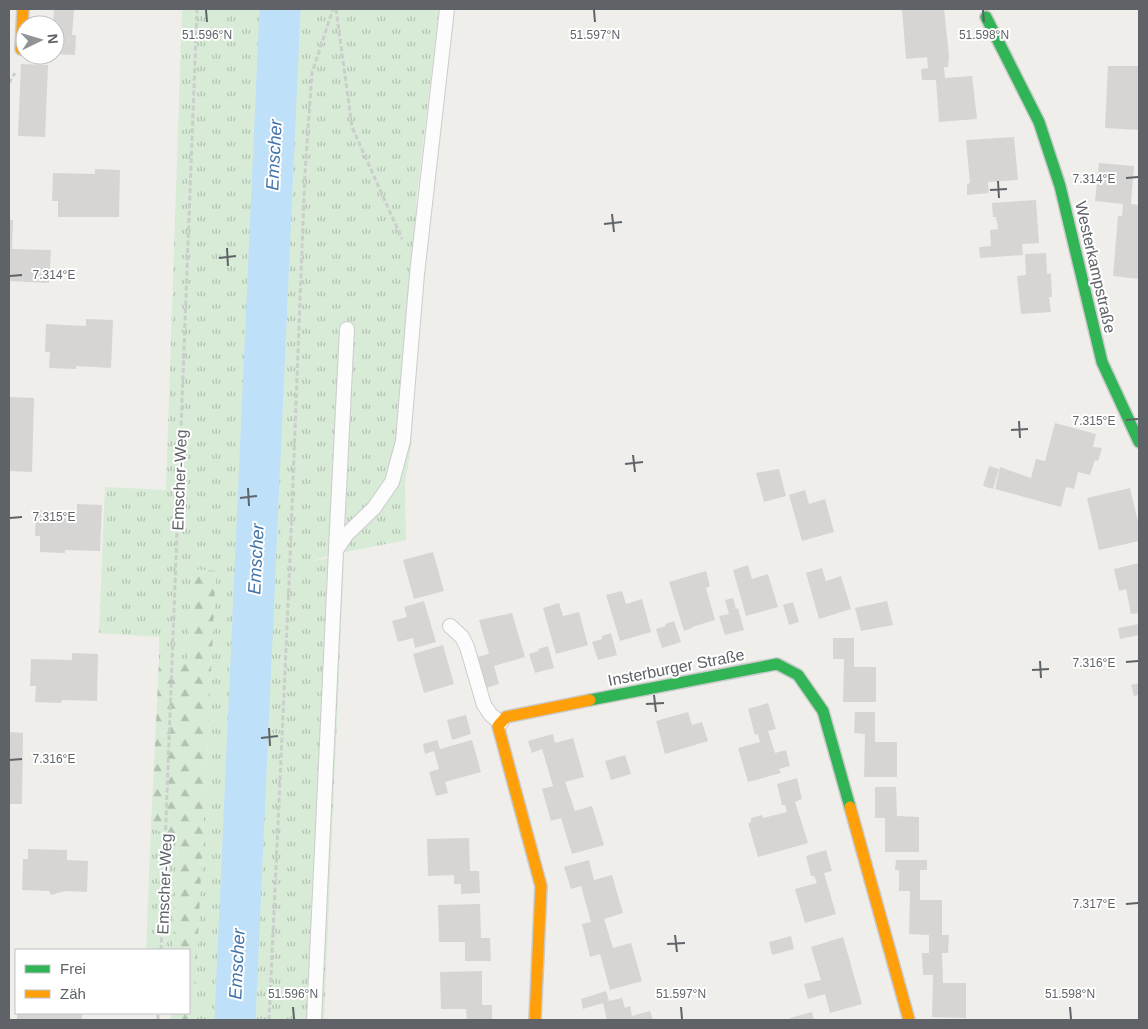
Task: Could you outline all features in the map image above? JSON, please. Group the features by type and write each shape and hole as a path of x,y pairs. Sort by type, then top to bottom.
{"street":[{"name":"Westerkampstraße","path":"986,17 1039,122 1060,186 1102,362 1139,442"},
{"name":"Insterburger Straße","path":"501,723 506,717 532,711 777,664 798,675 823,711 909,1020"},
{"path":"501,723 498,726 541,886 536,1020"}],"lane":[{"path":"336,550 346,535 374,508 392,482 400,456 403,441 417,274 447,9"},
{"path":"314,1020 347,329"},
{"path":"450,626 462,637 467,647 484,705 491,715 501,723"}],"path":[{"name":"Emscher-Weg","path":"161,949 198,9"},
{"path":"334,9 352,128 402,240"},
{"path":"269,1020 305,172 312,74 334,9"}],"green space":[{"path":"182,9 439,9 416,202 419,311 411,446 405,483 406,540 332,555 310,562 344,555 324,1020 194,1020 216,572 192,569 188,660 159,661 159,637 99,633 105,487 166,490"},
{"path":"192,569 216,571 194,1020 170,1020 171,1014 190,1014 190,949 173,949 177,840 151,827 159,661 188,660"},
{"path":"151,827 177,839 173,949 146,949"}],"building":[{"path":"54,9 74,9 72,35 76,35 75,55 65,54 65,15 54,15"},
{"path":"902,9 944,9 949,56 948,67 944,67 945,78 972,76 977,119 939,122 936,80 922,80 921,69 928,68 927,57 906,59"},
{"path":"21,65 48,65 45,137 18,136"},
{"path":"1108,66 1139,66 1139,130 1105,128"},
{"path":"1014,137 1018,180 988,182 989,193 967,195 967,184 970,183 966,140"},
{"path":"1099,163 1134,166 1131,204 1139,205 1139,279 1113,276 1118,216 1122,216 1123,204 1095,201"},
{"path":"95,169 120,170 119,217 58,217 58,201 52,201 53,173 95,174"},
{"path":"1036,200 1039,243 1022,244 1023,255 980,258 979,247 991,246 990,230 998,229 996,217 993,217 992,203"},
{"path":"9,220 13,220 12,249 51,250 49,283 9,281"},
{"path":"1046,253 1047,274 1051,273 1052,297 1049,297 1051,312 1021,314 1017,276 1026,275 1025,254"},
{"path":"86,319 113,320 111,368 76,366 76,369 49,368 50,352 45,352 46,324 86,326"},
{"path":"10,397 34,398 32,472 9,471"},
{"path":"1055,423 1096,434 1093,447 1102,448 1098,461 1095,460 1090,475 1078,472 1074,489 1066,487 1061,507 995,489 1000,467 1031,478 1036,459 1045,461"},
{"path":"989,466 999,469 993,489 983,486"},
{"path":"779,469 786,496 764,502 756,473"},
{"path":"1130,488 1139,526 1139,541 1099,550 1087,498"},
{"path":"805,490 809,504 825,499 834,532 802,541 789,495"},
{"path":"77,504 102,505 100,551 65,550 65,553 40,552 40,536 35,536 36,510 77,512"},
{"path":"433,552 444,591 414,599 403,560"},
{"path":"1139,563 1139,613 1131,614 1126,589 1119,591 1114,569"},
{"path":"748,565 752,579 768,574 778,607 746,616 733,570"},
{"path":"822,568 826,581 841,576 851,609 819,619 806,573"},
{"path":"706,571 710,586 706,588 715,620 684,631 669,582"},
{"path":"622,591 626,604 642,599 651,632 620,641 606,595"},
{"path":"733,598 744,630 725,635 719,616 729,614 725,600"},
{"path":"424,601 436,642 415,648 413,638 398,642 392,621 407,617 404,607"},
{"path":"887,601 893,625 861,631 855,608"},
{"path":"793,602 799,622 789,625 783,605"},
{"path":"559,603 563,616 579,612 588,645 556,654 543,608"},
{"path":"512,613 525,657 494,666 499,684 483,689 474,658 489,654 479,620"},
{"path":"674,621 681,642 662,648 656,629"},
{"path":"1139,624 1139,635 1120,639 1118,628"},
{"path":"611,633 617,655 598,660 592,642 602,639 602,636"},
{"path":"833,638 854,638 854,667 876,667 876,702 843,702 844,659 833,659"},
{"path":"443,645 454,684 424,693 413,654"},
{"path":"548,646 554,668 535,673 529,654"},
{"path":"72,653 98,654 97,701 62,700 61,703 35,702 36,686 30,686 31,659 72,660"},
{"path":"1139,683 1139,695 1134,696 1131,685"},
{"path":"768,703 776,729 768,731 775,753 786,750 790,766 779,769 781,773 748,782 738,748 760,742 758,734 755,735 748,709"},
{"path":"688,712 692,725 702,722 708,741 665,754 656,721"},
{"path":"855,712 875,712 875,742 897,742 897,777 864,777 865,734 854,733"},
{"path":"466,715 471,734 452,740 447,720"},
{"path":"9,732 23,733 22,804 9,804"},
{"path":"553,734 555,743 573,738 584,777 565,782 575,811 592,806 604,845 572,854 561,818 551,821 542,789 553,786 542,749 532,753 528,741"},
{"path":"437,740 440,749 472,740 481,772 445,782 448,793 436,796 429,772 439,769 434,751 425,754 423,744"},
{"path":"625,755 631,774 611,780 605,761"},
{"path":"797,778 802,799 795,802 808,843 758,857 748,823 751,822 751,818 762,815 763,818 787,812 785,805 782,805 777,784"},
{"path":"875,787 896,787 897,816 919,817 919,852 885,852 885,818 875,818"},
{"path":"469,838 470,871 479,871 480,893 461,894 461,884 454,884 454,875 428,876 427,839"},
{"path":"28,849 67,850 67,860 88,861 87,892 65,891 51,895 49,891 22,890 23,859 28,859"},
{"path":"826,850 832,871 824,873 836,914 805,923 795,889 817,883 814,876 811,876 806,856"},
{"path":"589,860 594,880 612,875 623,913 604,919 613,948 631,943 642,981 610,990 600,954 590,957 582,924 591,922 581,886 571,889 564,867"},
{"path":"896,860 927,860 927,870 920,870 920,900 942,900 942,935 949,935 948,953 942,953 943,983 966,983 966,1018 932,1017 933,975 923,975 922,953 929,953 929,935 909,934 910,891 899,891 899,870 895,870"},
{"path":"480,904 481,938 490,938 491,961 465,961 465,942 439,942 438,905"},
{"path":"791,936 794,949 772,955 769,942"},
{"path":"843,937 862,1004 830,1013 825,994 808,999 804,984 821,980 811,947"},
{"path":"482,971 482,1005 492,1005 492,1020 467,1020 466,1009 441,1009 440,972"},
{"path":"606,991 609,1001 622,998 625,1008 630,1006 632,1016 650,1011 653,1020 607,1020 603,1003 583,1009 581,999"},
{"path":"812,1012 814,1020 791,1020 790,1018"},
{"path":"17,1014 82,1014 82,1020 17,1020"}],"waterway":[{"name":"Emscher","path":"235,1020 280,9"}],"traffic: fast":[{"path":"986,17 1039,122 1060,186 1102,362 1139,442"},
{"path":"590,700 777,664 798,675 823,711 850,807"}],"traffic: slow":[{"path":"23,9 23,15"},
{"path":"535,1020 541,886 498,726 506,717 590,700"},
{"path":"850,807 909,1020"}]}
